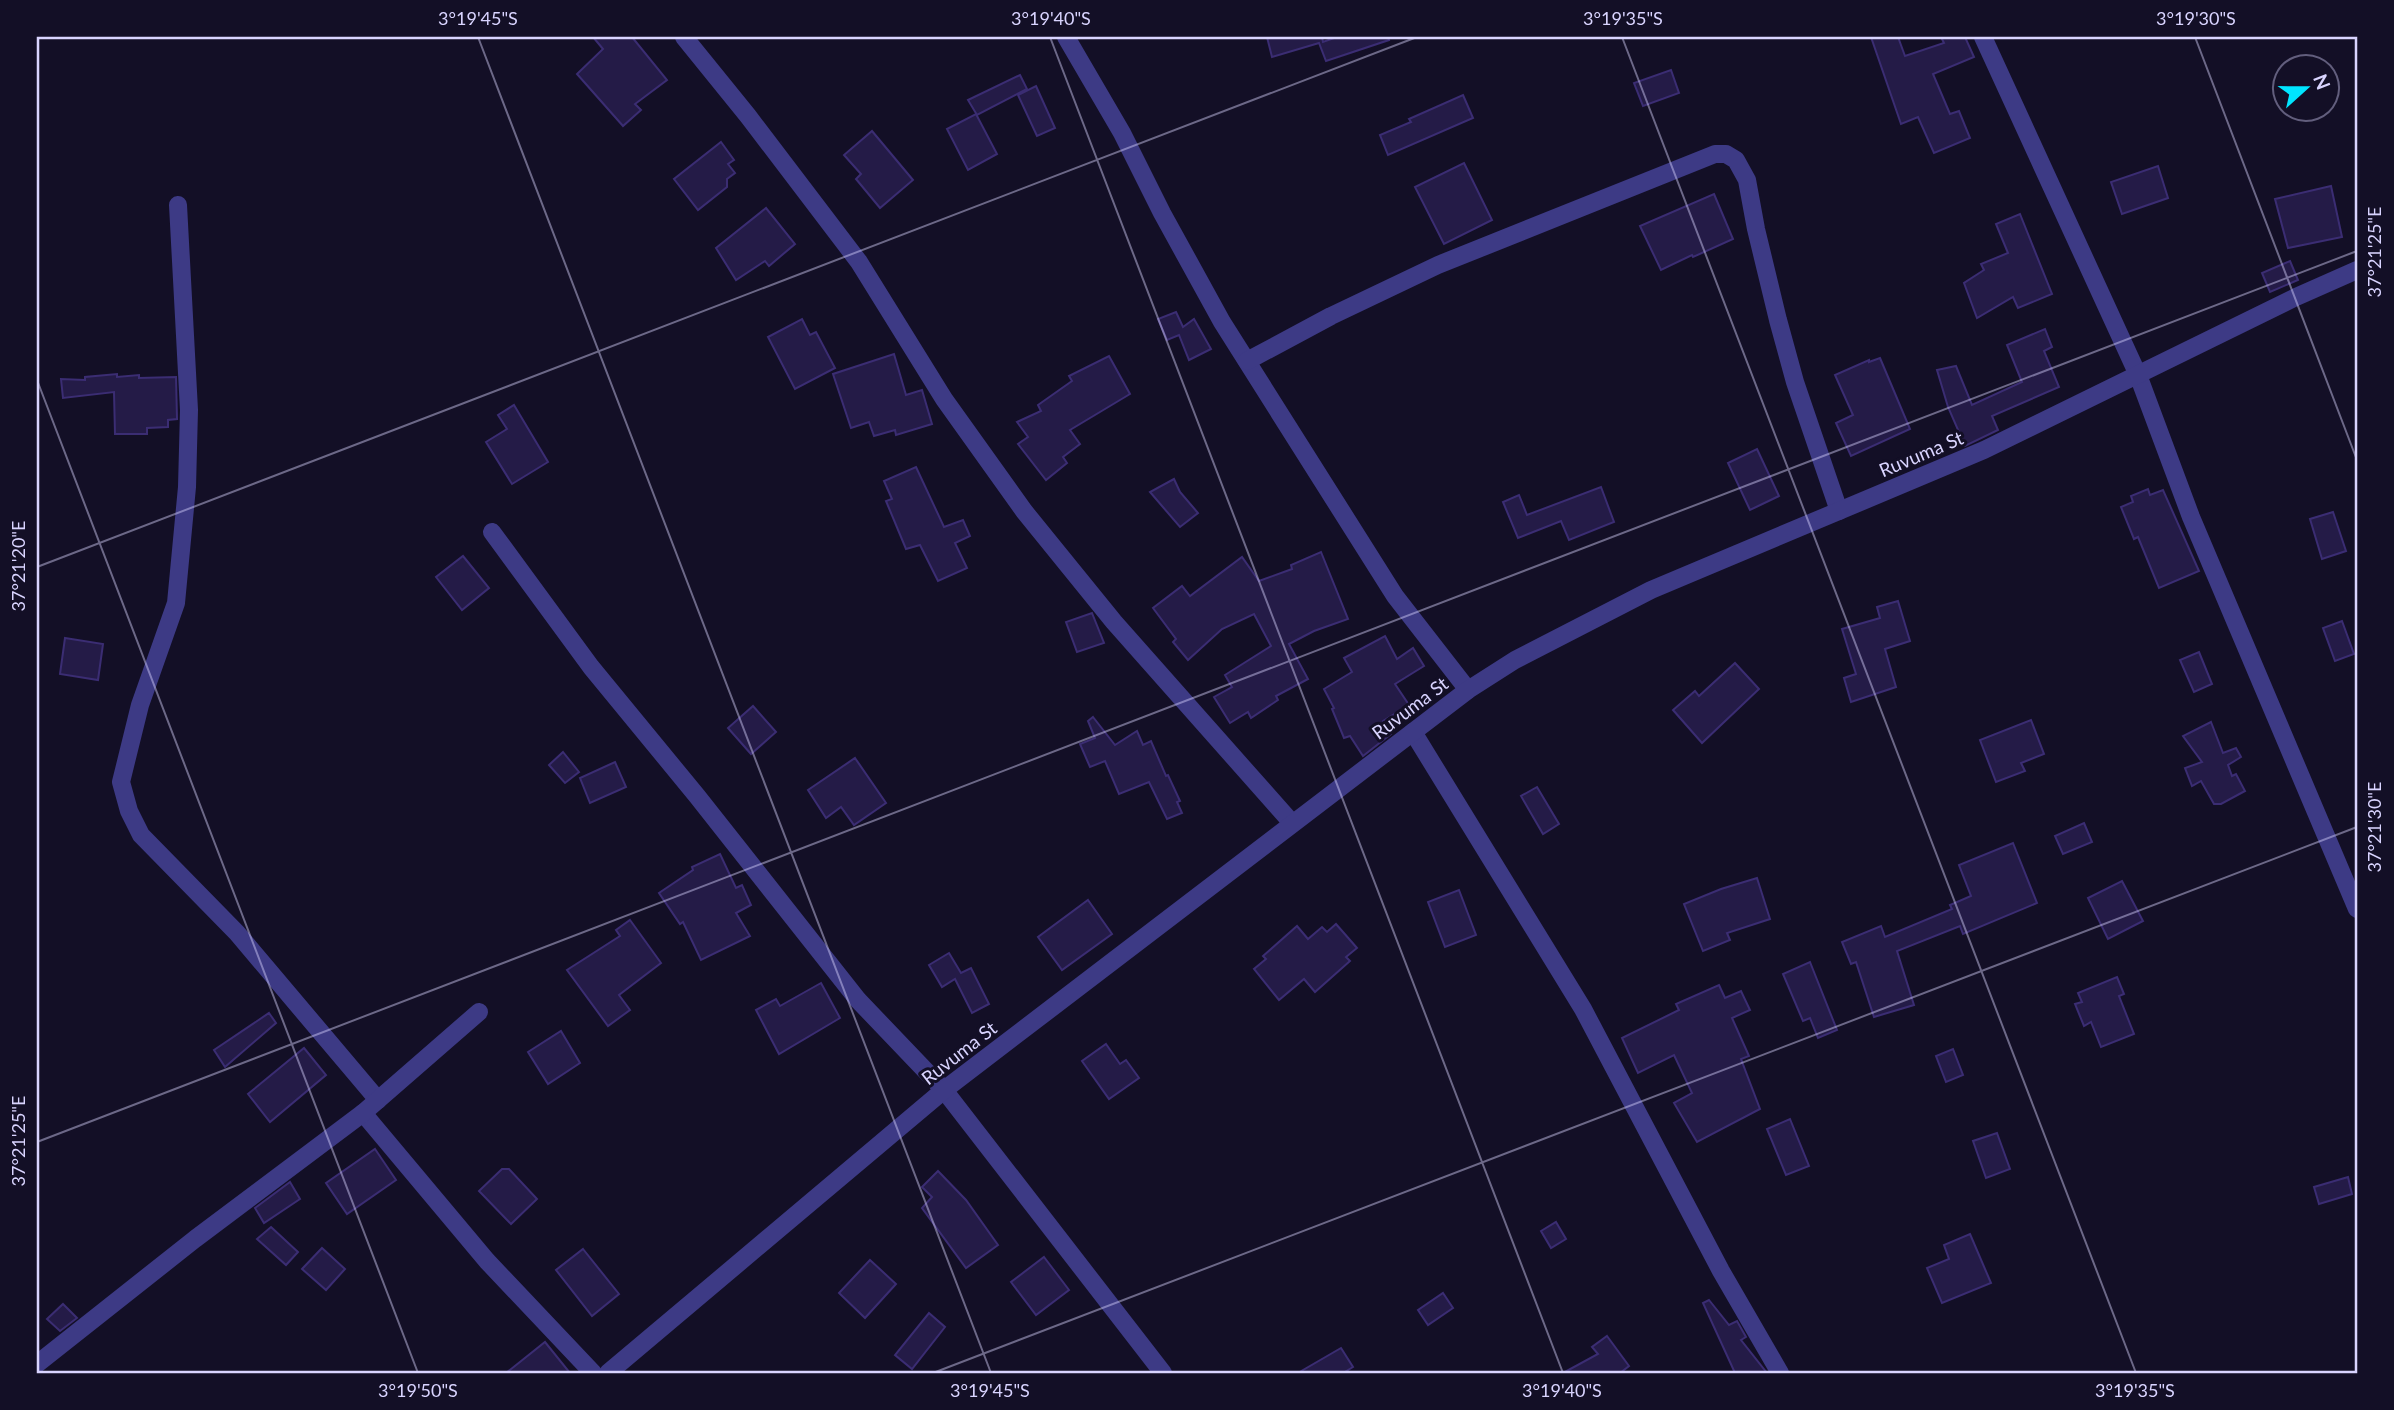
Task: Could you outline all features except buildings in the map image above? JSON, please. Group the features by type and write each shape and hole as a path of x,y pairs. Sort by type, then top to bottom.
{"street":[{"path":"684,37 859,262 944,398 1024,511 1114,622 1292,823"},
{"path":"1066,37 1122,133 1193,271 1247,361 1395,596 1468,690"},
{"path":"1983,37 2138,375 2191,517 2357,909"},
{"path":"1247,361 1331,316 1438,265 1715,155 1726,154 1736,160 1747,180 1756,229 1795,382 1839,511"},
{"path":"178,205 189,410 185,513 176,603 140,705 121,782 129,811 141,835 237,933 378,1100"},
{"name":"Ruvuma St","path":"608,1373 944,1090 1468,690 1516,660 1651,590 1984,450 2295,297 2357,270"},
{"path":"492,532 591,667 858,1000 944,1090 1163,1373"},
{"path":"1413,732 1583,1009 1721,1270 1780,1373"},
{"path":"37,1364 195,1239 363,1113 479,1012"},
{"path":"363,1113 487,1261 593,1373"}]}
